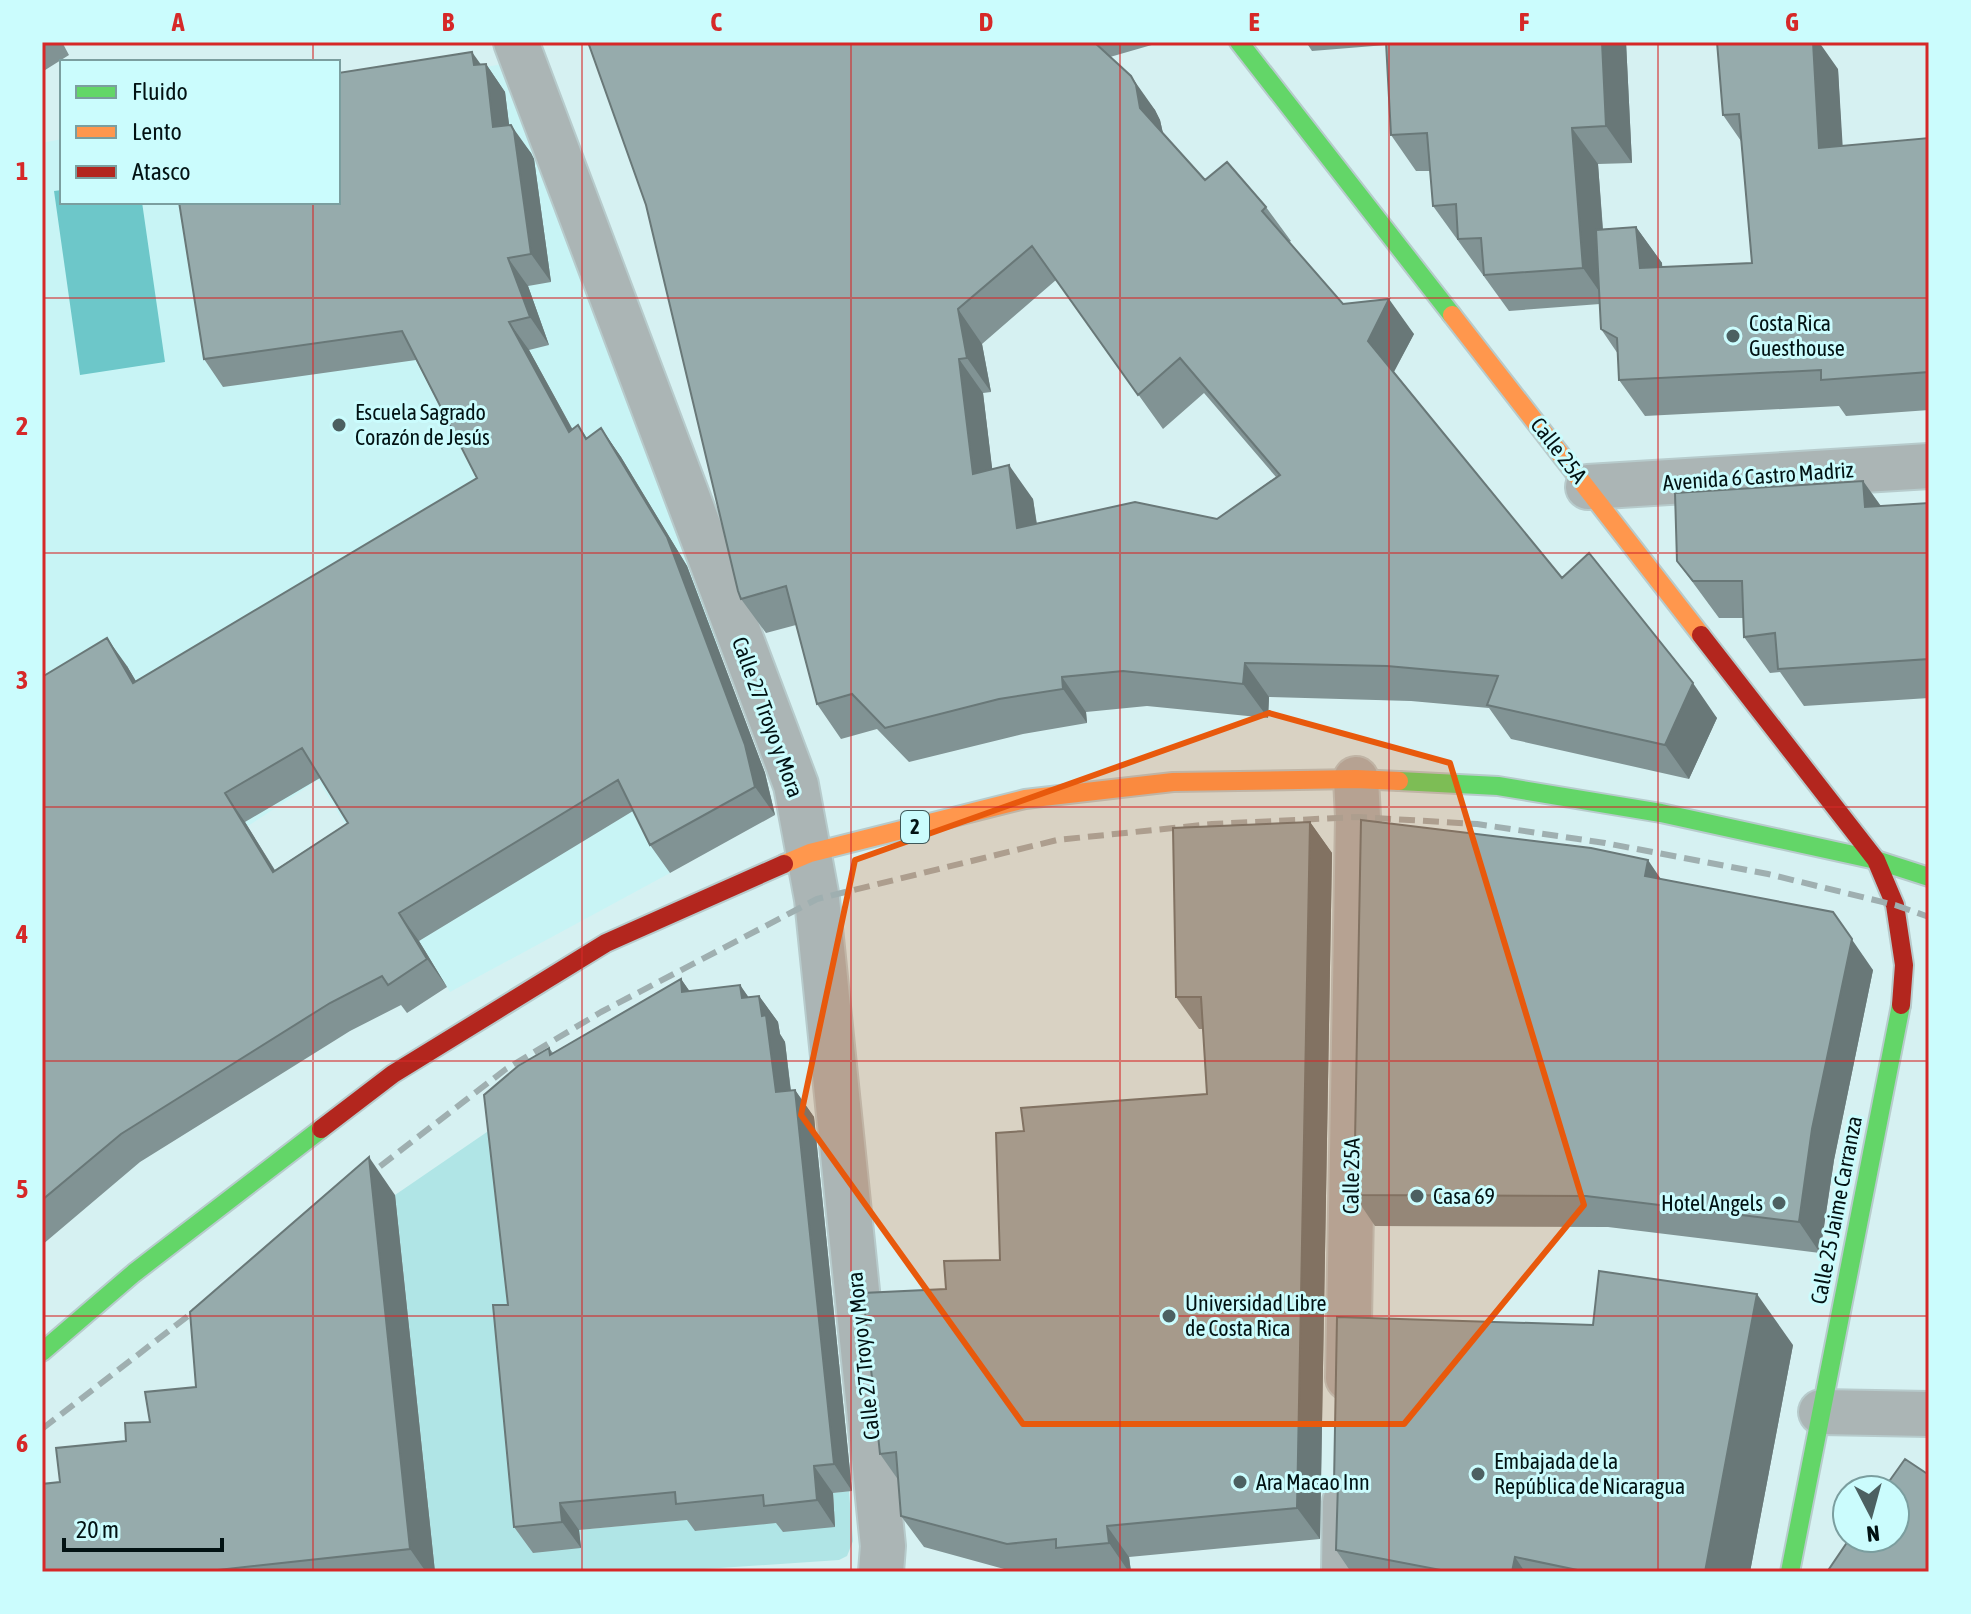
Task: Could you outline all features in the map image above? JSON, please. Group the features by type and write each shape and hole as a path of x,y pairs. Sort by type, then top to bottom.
{"main road":[{"name":"Calle 25A","path":"1239,42 1876,860"},
{"name":"2","path":"42,1352 134,1273 393,1074 606,943 810,853 1025,799 1173,782 1356,779 1498,786 1661,813 1876,860 1929,877"},
{"name":"Calle 25 Jaime Carranza","path":"1790,1572 1902,1001 1904,965 1895,905 1876,860"}],"street":[{"name":"Calle 27 Troyo y Mora","path":"516,42 796,785 817,899 883,1546 881,1572"},
{"name":"Avenida 6 Castro Madriz","path":"1588,487 1929,466"},
{"name":"Calle 25A","path":"1347,1415 1358,832 1356,779"},
{"path":"1821,1412 1929,1414"},
{"path":"1344,1572 1346,1462"}],"highlighted area":[{"path":"1269,713 1450,763 1584,1205 1404,1424 1023,1424 801,1115 855,860"}],"shaded area":[{"name":"Escuela Sagrado Corazón de Jesús","path":"503,64 719,647 591,716 670,873 450,992 318,780 248,826 42,807 42,143 60,139 60,204 340,204 340,92"},
{"path":"60,190 60,204 142,204 165,362 80,375 54,191"},
{"path":"503,1121 581,1548 579,1530 694,1519 695,1531 782,1522 835,1527 833,1493 849,1491 853,1541 847,1556 839,1560 659,1572 435,1572 395,1195"}],"building":[{"path":"588,42 1094,42 1131,76 1140,108 1205,180 1227,162 1266,207 1262,211 1343,304 1389,299 1368,341 1562,578 1589,553 1693,683 1665,745 1487,705 1498,676 1387,666 1245,663 1243,684 1123,671 1062,677 1063,689 999,699 885,728 852,694 817,704 786,586 741,599 738,591 646,205","holes":["1032,246 1138,395 1180,358 1280,475 1217,519 1135,502 1017,528 1009,465 973,474 959,359 967,358 958,309"]},
{"path":"1386,42 1602,42 1606,126 1572,128 1583,268 1484,275 1481,238 1458,239 1456,204 1433,206 1427,133 1391,135"},
{"path":"1717,42 1813,42 1819,148 1929,138 1929,372 1821,380 1821,370 1619,380 1617,338 1601,329 1596,230 1636,227 1640,268 1752,263 1739,114 1723,115"},
{"path":"472,52 474,65 486,64 493,127 511,125 514,131 531,254 508,258 530,317 509,322 569,432 578,425 586,439 601,428 667,537 745,745 755,787 650,845 618,780 399,913 427,959 388,985 382,976 330,1003 121,1134 42,1200 42,677 107,638 133,683 477,478 402,331 204,359 179,204 340,204 340,73","holes":["302,748 348,823 273,872 225,793"]},
{"path":"1863,481 1865,507 1929,503 1929,659 1778,669 1775,633 1744,637 1742,581 1693,581 1677,561 1675,493"},
{"path":"1361,820 1591,848 1648,860 1645,876 1833,912 1852,939 1812,1129 1799,1222 1586,1196 1354,1195"},
{"path":"1310,822 1297,1508 1107,1526 1109,1543 1056,1548 1056,1539 1007,1544 901,1516 896,1452 880,1454 863,1293 946,1289 944,1261 1000,1260 996,1133 1024,1131 1021,1108 1207,1094 1201,997 1176,997 1173,828"},
{"path":"681,979 682,992 740,985 742,998 759,996 762,1016 766,1015 776,1092 795,1090 834,1464 814,1466 817,1500 764,1506 763,1495 676,1504 675,1492 560,1503 562,1522 514,1527 493,1305 508,1305 484,1095 518,1066 549,1048 550,1055"},
{"path":"369,1157 410,1549 200,1572 42,1572 42,1484 60,1482 56,1448 126,1441 125,1423 150,1422 145,1392 196,1387 190,1312"},
{"path":"1599,1271 1757,1294 1705,1572 1587,1572 1515,1557 1512,1572 1451,1572 1336,1550 1337,1317 1593,1325"},
{"path":"1905,1459 1929,1475 1929,1572 1827,1572 1839,1554 1911,1554 1911,1474 1894,1474"}],"railway":[{"path":"361,1181 506,1069 601,1012 817,899 1057,840 1212,824 1358,817 1477,824 1605,843 1768,874 1895,905 1929,917"},
{"path":"42,1429 206,1302"}],"traffic: fast":[{"path":"1239,42 1452,315"},
{"path":"1399,781 1498,786 1661,813 1876,860 1929,877"},
{"path":"1790,1572 1901,1005"},
{"path":"42,1352 134,1273 321,1129"}],"traffic: slow":[{"path":"1452,315 1701,635"},
{"path":"784,864 810,853 1025,799 1173,782 1399,781"}],"traffic: jam":[{"path":"1701,635 1876,860 1895,905 1904,965 1901,1005"},
{"path":"321,1129 393,1074 606,943 784,864"}],"place":[{"name":"Costa Rica Guesthouse","path":"1733,336"},
{"name":"Escuela Sagrado Corazón de Jesús","path":"339,425"},
{"name":"Casa 69","path":"1417,1196"},
{"name":"Hotel Angels","path":"1779,1203"},
{"name":"Universidad Libre de Costa Rica","path":"1169,1316"},
{"name":"Embajada de la República de Nicaragua","path":"1478,1474"},
{"name":"Ara Macao Inn","path":"1240,1482"}]}
